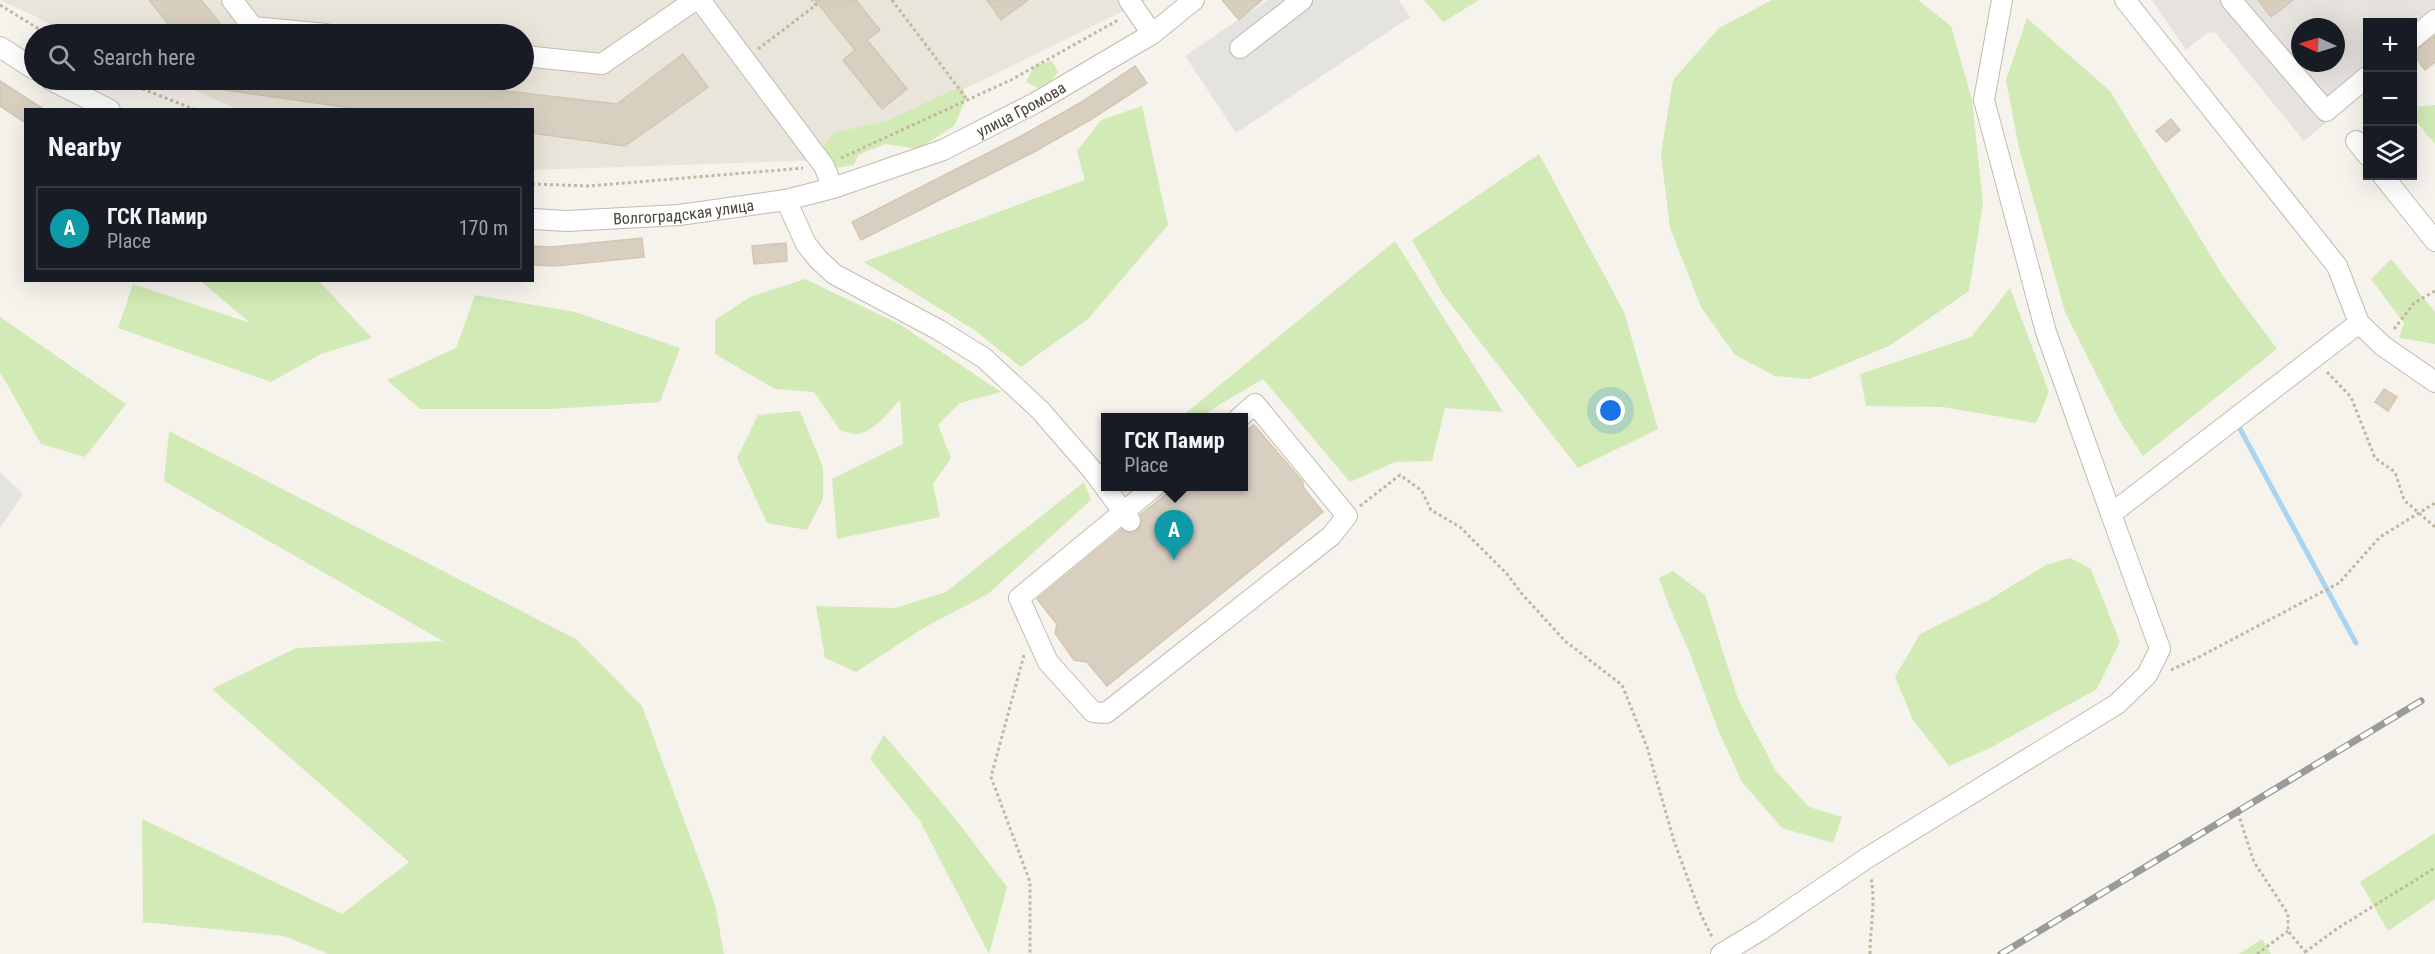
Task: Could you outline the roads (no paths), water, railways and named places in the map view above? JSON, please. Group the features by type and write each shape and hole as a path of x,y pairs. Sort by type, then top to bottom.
{"street":[{"path":"232,0 251,24"},
{"path":"534,57 602,64 695,0"},
{"path":"700,0 824,166 833,188"},
{"name":"улица Громова","path":"833,188 943,150 1035,103 1152,33 1194,0"},
{"path":"1240,48 1302,0"},
{"path":"1717,950 1761,930 1868,858 2116,704 2147,675 2160,649 2046,332 1984,100 2002,0"},
{"path":"2125,0 2337,266 2359,322 2383,346 2435,382"},
{"path":"2231,0 2326,111 2363,79"},
{"path":"1132,5 1152,33"},
{"path":"2417,35 2435,20"},
{"path":"0,47 24,63"},
{"path":"71,90 106,108"},
{"path":"2386,180 2435,241"},
{"name":"Волгоградская улица","path":"534,219 567,221 679,215 786,200 833,188"},
{"path":"786,200 806,244 834,274 939,330 984,358 1040,410 1101,483"},
{"path":"2111,514 2359,322"},
{"path":"1150,491 1127,517 1019,598 1048,662 1093,712 1106,713 1330,536 1347,516 1255,404 1244,413"},
{"path":"1107,491 1127,517"}],"waterway":[{"path":"2239,427 2356,643"}],"railway":[{"path":"2001,954 2421,701"}],"place":[{"name":"ГСК Памир","path":"1174,560"}]}
